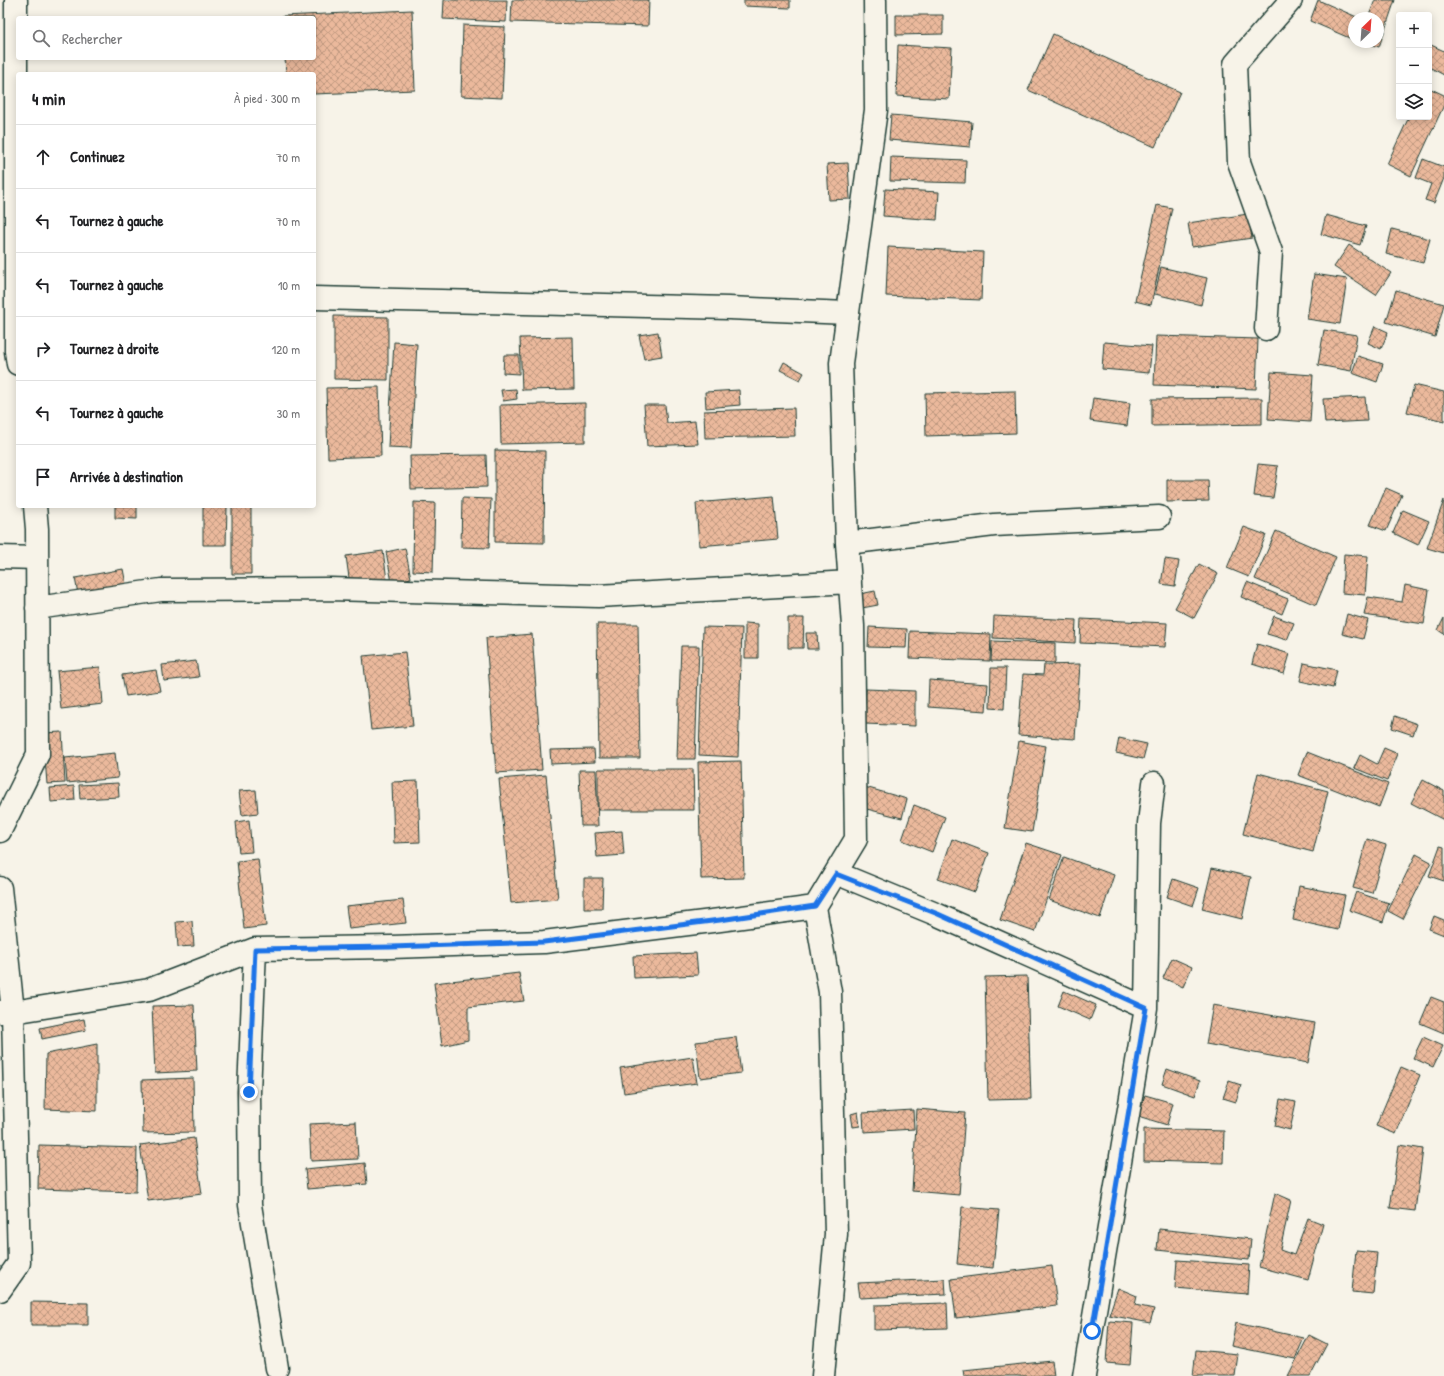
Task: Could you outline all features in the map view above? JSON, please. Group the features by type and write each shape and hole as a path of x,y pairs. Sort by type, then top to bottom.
{"street":[{"path":"16,0 16,16"},
{"path":"823,1376 836,1234 830,992 815,906 836,874 856,839 853,626 847,543 841,363 876,110 875,0"},
{"path":"1266,330 1271,252 1239,162 1235,64 1291,0"},
{"path":"16,60 16,72"},
{"path":"316,298 729,308 848,313"},
{"path":"0,831 38,754 37,529 34,508"},
{"path":"847,543 994,525 1159,517"},
{"path":"0,556 37,558"},
{"path":"37,608 161,590 329,588 598,596 850,582"},
{"path":"1084,1376 1146,1008 1149,823 1154,782"},
{"path":"836,874 938,914 1146,1008"},
{"path":"0,888 19,1263 0,1290"},
{"path":"7,1012 149,990 255,949 391,947 544,942 712,921 815,906"},
{"path":"255,949 249,1092 250,1204 277,1368"}],"building":[{"path":"444,0 507,0 506,22 443,19"},
{"path":"512,0 649,0 648,26 511,22"},
{"path":"744,0 790,0 790,8 744,6"},
{"path":"1318,0 1348,13 1348,37 1310,21"},
{"path":"1375,0 1395,0 1384,32 1384,12 1370,12"},
{"path":"412,10 415,90 316,94 316,72 286,72 285,60 316,60 316,16 283,16"},
{"path":"896,15 943,15 943,34 896,35"},
{"path":"463,25 505,27 502,98 461,96"},
{"path":"1053,34 1180,92 1155,147 1028,90"},
{"path":"898,45 952,48 949,99 896,96"},
{"path":"1432,45 1444,51 1444,75 1432,69"},
{"path":"1432,89 1444,95 1444,105 1411,176 1387,164 1408,120 1432,120"},
{"path":"891,115 972,122 970,147 889,140"},
{"path":"891,157 966,160 965,183 890,181"},
{"path":"1423,159 1444,167 1444,178 1434,203 1425,200 1431,184 1416,178"},
{"path":"848,163 850,199 829,200 827,164"},
{"path":"885,189 939,192 937,220 883,216"},
{"path":"1157,205 1172,208 1151,305 1135,301"},
{"path":"1248,214 1252,238 1192,247 1188,223"},
{"path":"1326,215 1366,226 1360,245 1321,234"},
{"path":"1392,229 1430,239 1423,263 1386,254"},
{"path":"1349,245 1391,273 1376,295 1334,267"},
{"path":"888,247 983,252 981,300 886,296"},
{"path":"1161,267 1207,278 1201,305 1155,294"},
{"path":"1314,274 1347,279 1340,324 1307,319"},
{"path":"1396,290 1444,304 1435,337 1386,322"},
{"path":"334,316 388,317 388,380 334,379"},
{"path":"1375,326 1388,332 1381,349 1368,343"},
{"path":"1324,330 1357,335 1351,371 1318,365"},
{"path":"658,332 662,356 644,359 639,335"},
{"path":"1156,336 1258,339 1256,389 1154,385"},
{"path":"573,337 574,389 522,390 520,338"},
{"path":"394,342 417,344 411,448 388,447"},
{"path":"1104,342 1152,346 1149,373 1102,369"},
{"path":"504,355 519,355 519,374 503,373"},
{"path":"1358,356 1383,364 1377,382 1352,373"},
{"path":"784,362 804,373 800,380 780,370"},
{"path":"1271,372 1313,375 1310,422 1268,419"},
{"path":"1414,385 1444,392 1444,421 1407,412"},
{"path":"379,387 381,456 328,458 326,388"},
{"path":"516,389 517,399 503,401 501,390"},
{"path":"739,390 740,405 706,408 705,392"},
{"path":"1015,391 1016,433 926,436 925,393"},
{"path":"1365,397 1367,421 1325,423 1323,399"},
{"path":"1093,398 1130,403 1127,426 1090,421"},
{"path":"1262,398 1262,424 1152,426 1152,399"},
{"path":"585,403 585,442 501,444 500,405"},
{"path":"644,405 665,405 667,423 695,421 698,444 647,446"},
{"path":"794,408 795,436 705,438 704,411"},
{"path":"495,450 545,451 544,543 495,542"},
{"path":"486,455 487,487 411,489 410,456"},
{"path":"1258,464 1278,466 1273,498 1254,496"},
{"path":"1167,480 1208,480 1209,501 1167,502"},
{"path":"1386,488 1402,495 1386,531 1370,525"},
{"path":"774,496 778,539 699,546 696,503"},
{"path":"462,498 491,499 489,548 461,547"},
{"path":"1444,500 1444,553 1427,548"},
{"path":"414,502 435,503 433,572 413,571"},
{"path":"115,508 137,508 137,519 115,518"},
{"path":"203,508 227,508 226,545 203,545"},
{"path":"232,508 251,508 251,574 232,574"},
{"path":"1403,510 1429,521 1418,545 1393,533"},
{"path":"1244,527 1266,535 1249,577 1227,568"},
{"path":"1276,531 1336,557 1316,605 1255,579"},
{"path":"405,548 411,578 392,582 386,552"},
{"path":"383,551 387,580 350,585 346,556"},
{"path":"1344,554 1368,556 1365,595 1342,593"},
{"path":"1165,559 1179,561 1175,586 1161,584"},
{"path":"1199,564 1218,574 1194,618 1175,608"},
{"path":"123,569 127,590 79,599 75,578"},
{"path":"1247,582 1288,599 1282,614 1241,597"},
{"path":"1405,585 1429,590 1424,624 1364,615 1368,597 1402,602"},
{"path":"875,591 878,605 862,608 860,594"},
{"path":"1347,614 1368,620 1363,639 1342,634"},
{"path":"994,616 1076,620 1075,643 993,638"},
{"path":"1274,616 1294,623 1287,640 1267,634"},
{"path":"788,618 804,618 803,648 788,648"},
{"path":"1444,618 1444,634 1438,630"},
{"path":"1081,619 1167,623 1165,647 1080,643"},
{"path":"745,623 758,624 758,658 745,658"},
{"path":"597,624 638,624 640,758 599,758"},
{"path":"703,627 742,628 738,757 699,755"},
{"path":"869,627 907,629 906,648 868,647"},
{"path":"910,631 991,634 990,661 909,658"},
{"path":"806,633 817,633 818,649 807,649"},
{"path":"532,634 542,770 496,773 486,638"},
{"path":"992,641 1055,643 1055,663 991,661"},
{"path":"1257,644 1290,654 1284,674 1252,664"},
{"path":"681,646 699,646 695,759 677,759"},
{"path":"405,652 413,726 371,730 363,656"},
{"path":"196,661 199,677 164,681 162,665"},
{"path":"1304,663 1337,670 1333,688 1300,681"},
{"path":"1080,664 1075,739 1018,735 1023,674 1043,675 1044,665"},
{"path":"100,667 103,704 61,709 57,671"},
{"path":"991,668 1006,668 1004,709 990,708"},
{"path":"156,670 160,691 126,696 122,675"},
{"path":"929,680 988,684 986,711 928,707"},
{"path":"866,689 915,691 915,726 865,724"},
{"path":"1395,716 1417,724 1413,735 1392,728"},
{"path":"62,732 65,783 47,784 43,733"},
{"path":"1119,738 1147,744 1143,759 1116,753"},
{"path":"1019,741 1046,746 1032,832 1005,828"},
{"path":"1384,748 1398,754 1387,781 1354,768 1360,755 1377,764"},
{"path":"594,749 595,762 551,764 550,750"},
{"path":"1307,752 1388,784 1379,807 1298,775"},
{"path":"115,753 118,778 67,783 65,758"},
{"path":"741,761 744,878 701,879 698,762"},
{"path":"598,769 693,769 694,810 598,810"},
{"path":"579,770 596,770 598,826 581,826"},
{"path":"1258,773 1328,791 1313,852 1243,834"},
{"path":"546,775 558,899 511,903 499,779"},
{"path":"1423,780 1444,791 1444,820 1411,803"},
{"path":"418,781 420,842 394,843 392,782"},
{"path":"118,783 119,797 80,799 79,785"},
{"path":"74,786 75,800 51,802 50,788"},
{"path":"865,787 907,799 902,818 859,807"},
{"path":"256,790 258,813 242,815 239,791"},
{"path":"914,805 945,817 932,852 902,840"},
{"path":"249,820 252,852 239,853 236,822"},
{"path":"622,831 624,855 597,857 595,833"},
{"path":"952,839 989,853 975,892 938,879"},
{"path":"1367,839 1386,845 1372,893 1353,888"},
{"path":"1026,843 1062,855 1035,932 1000,920"},
{"path":"1440,846 1444,847 1444,881 1429,876"},
{"path":"1416,854 1431,862 1403,919 1388,911"},
{"path":"1064,857 1114,875 1100,918 1049,900"},
{"path":"258,859 266,926 244,929 237,861"},
{"path":"1212,868 1251,877 1242,919 1202,909"},
{"path":"584,878 603,878 602,909 584,909"},
{"path":"1173,879 1199,888 1193,906 1167,897"},
{"path":"1299,886 1345,895 1338,930 1293,920"},
{"path":"1356,892 1389,903 1383,922 1349,910"},
{"path":"403,900 406,923 349,929 346,906"},
{"path":"1434,916 1444,920 1444,935 1429,929"},
{"path":"192,921 194,946 178,947 176,922"},
{"path":"696,953 698,975 634,978 633,956"},
{"path":"1172,958 1192,967 1183,987 1163,978"},
{"path":"519,973 524,1001 468,1007 468,1040 442,1046 434,983"},
{"path":"1027,976 1031,1099 988,1100 985,977"},
{"path":"1064,991 1096,1005 1090,1020 1058,1006"},
{"path":"1431,997 1444,1002 1444,1033 1420,1023"},
{"path":"194,1005 197,1071 155,1073 152,1006"},
{"path":"1213,1005 1315,1023 1308,1063 1206,1044"},
{"path":"84,1019 86,1030 42,1039 40,1028"},
{"path":"736,1037 741,1073 700,1078 696,1042"},
{"path":"1423,1037 1443,1046 1433,1067 1413,1058"},
{"path":"97,1044 97,1111 45,1109 46,1054"},
{"path":"693,1057 697,1083 624,1093 620,1068"},
{"path":"1401,1067 1420,1075 1396,1134 1376,1126"},
{"path":"1167,1069 1200,1081 1195,1096 1162,1084"},
{"path":"193,1078 194,1132 143,1133 142,1080"},
{"path":"1229,1081 1241,1085 1236,1102 1223,1098"},
{"path":"1145,1095 1173,1103 1167,1125 1138,1116"},
{"path":"1280,1099 1296,1102 1290,1130 1275,1126"},
{"path":"917,1109 965,1113 959,1195 912,1191"},
{"path":"913,1110 914,1129 864,1132 863,1113"},
{"path":"858,1112 860,1126 853,1127 851,1114"},
{"path":"356,1122 358,1159 311,1161 309,1124"},
{"path":"1144,1129 1224,1131 1223,1163 1144,1161"},
{"path":"194,1138 202,1194 148,1201 140,1145"},
{"path":"39,1145 137,1148 136,1192 38,1189"},
{"path":"1399,1145 1423,1149 1415,1211 1390,1208"},
{"path":"365,1163 367,1184 307,1189 305,1169"},
{"path":"1275,1193 1291,1200 1280,1250 1294,1255 1308,1218 1323,1224 1308,1280 1259,1267"},
{"path":"962,1207 999,1210 993,1268 957,1264"},
{"path":"1159,1229 1251,1239 1249,1260 1157,1250"},
{"path":"1356,1251 1377,1253 1373,1294 1352,1292"},
{"path":"1177,1260 1249,1265 1247,1294 1175,1288"},
{"path":"1052,1266 1057,1306 956,1318 951,1279"},
{"path":"945,1279 946,1294 860,1298 858,1283"},
{"path":"1118,1288 1137,1296 1135,1305 1154,1309 1150,1323 1109,1315"},
{"path":"31,1302 88,1303 88,1325 31,1325"},
{"path":"947,1303 948,1328 874,1330 874,1305"},
{"path":"1109,1321 1133,1323 1130,1365 1106,1363"},
{"path":"1236,1323 1304,1338 1295,1359 1231,1346"},
{"path":"1309,1335 1327,1344 1310,1376 1288,1376"},
{"path":"1196,1350 1238,1354 1235,1376 1193,1376"},
{"path":"1052,1361 1054,1376 964,1376 963,1370"}],"route":[{"path":"249,1092 255,949 391,947 544,942 720,920 815,906 836,874 938,914 1146,1008 1092,1331"}]}
